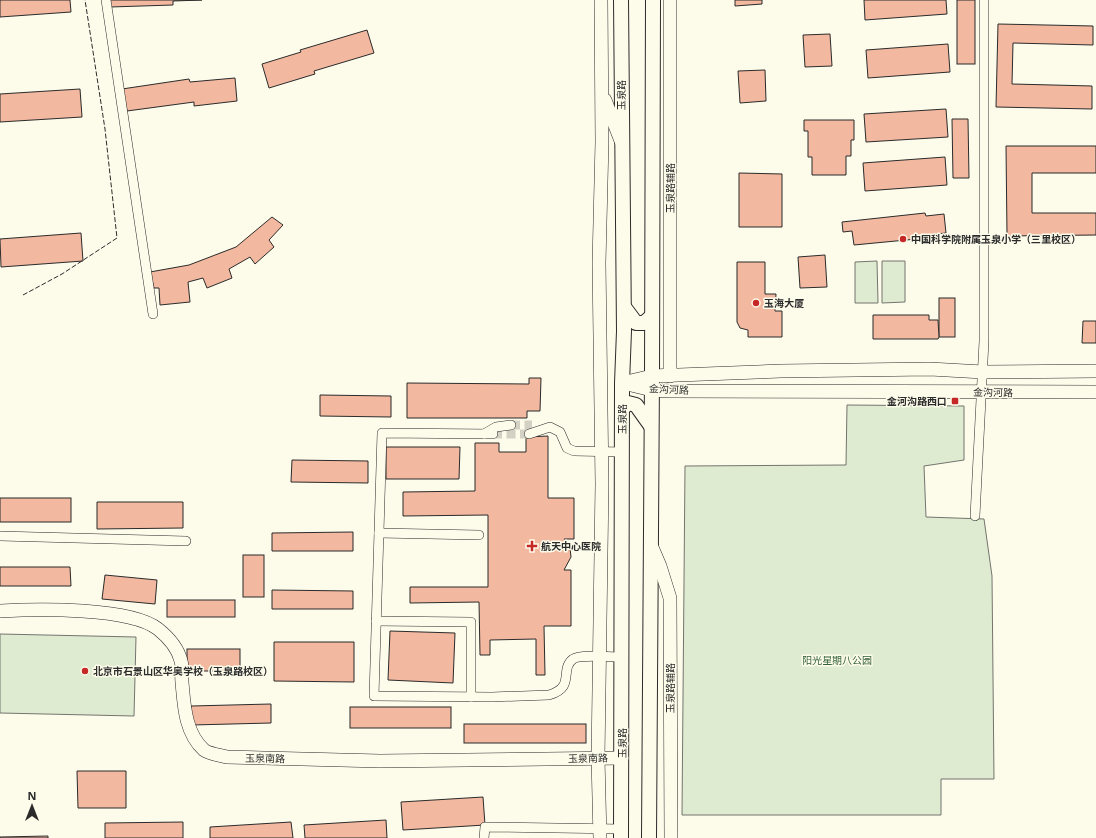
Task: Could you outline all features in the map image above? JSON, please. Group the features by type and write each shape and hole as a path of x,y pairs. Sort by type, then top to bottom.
{"main road":[{"name":"玉泉路","path":"621,0 621,141 624,307 622,383 621,834"},
{"path":"649,838 653,0"},
{"path":"624,307 636,324 644,323 652,316"},
{"path":"622,409 628,403 636,405 651,427"}],"street":[{"path":"106,0 153,314"},
{"path":"600,833 598,758 601,452 599,263 602,93 601,0"},
{"path":"653,31 663,0"},
{"name":"玉泉路辅路","path":"670,0 670,376"},
{"path":"975,516 983,372 984,0"},
{"path":"602,93 621,141"},
{"name":"金沟河路","path":"652,383 670,376 781,371 930,369 983,372 1096,371"},
{"name":"金沟河路","path":"622,383 982,392 1096,392"},
{"path":"484,434 496,427 511,425"},
{"path":"530,430 550,427 560,432 566,448 574,451 622,452"},
{"path":"493,434 382,433 374,696 472,697 549,695 556,693 564,686 568,665 572,659 622,657"},
{"path":"379,533 480,535"},
{"path":"0,536 186,541"},
{"name":"玉泉路辅路","path":"650,542 660,566 670,598 671,838"},
{"name":"玉泉南路","path":"0,611 34,609 106,613 136,618 158,629 176,647 181,661 187,718 192,737 205,751 227,757 380,761 622,758"},
{"path":"376,621 472,622 472,697"},
{"path":"484,838 484,827 621,834"}],"green space":[{"path":"877,261 878,303 855,303 855,262"},
{"path":"882,261 905,261 905,302 882,303"},
{"name":"阳光星期八公园","path":"847,405 964,406 964,460 924,466 926,517 984,519 992,576 994,779 941,779 941,815 682,815 685,466 846,465"},
{"path":"0,634 136,637 134,716 0,713"}],"building":[{"path":"0,0 70,0 71,12 0,17"},
{"path":"110,0 202,0 173,1 173,5 110,7"},
{"path":"735,0 762,0 762,4 735,6"},
{"path":"864,0 946,0 947,14 865,20"},
{"path":"957,0 975,0 975,64 957,64"},
{"path":"998,24 1093,26 1093,45 1013,43 1012,84 1092,86 1092,109 996,107"},
{"path":"367,30 374,53 314,71 315,74 269,88 262,64 301,52 300,50"},
{"path":"830,34 832,66 805,67 803,35"},
{"path":"948,44 950,72 868,78 866,50"},
{"path":"765,70 766,101 740,103 738,71"},
{"path":"235,78 237,101 194,106 194,102 127,111 122,89 189,79 190,82"},
{"path":"80,89 82,117 0,122 0,94"},
{"path":"946,109 948,137 866,142 864,114"},
{"path":"952,119 968,119 969,178 953,178"},
{"path":"804,120 854,120 854,140 851,140 851,156 846,156 846,175 812,175 812,157 808,157 808,131 804,131"},
{"path":"1006,146 1096,146 1096,173 1032,173 1032,213 1096,213 1096,235 1007,236"},
{"path":"945,157 947,185 865,191 863,163"},
{"path":"739,173 782,174 782,227 739,227"},
{"path":"925,213 926,216 944,214 946,233 927,235 927,238 854,245 852,231 843,232 842,222"},
{"path":"272,217 283,225 269,240 274,247 255,264 250,257 229,269 232,278 207,288 203,278 188,282 190,302 160,305 159,288 154,288 150,272 189,265 236,247"},
{"path":"81,233 83,261 1,267 0,239"},
{"path":"825,255 827,287 800,288 798,257"},
{"name":"玉海大厦","path":"737,262 765,262 765,294 776,294 775,311 782,311 782,337 748,337 748,330 740,328 737,322"},
{"path":"939,298 955,298 955,337 939,337"},
{"path":"873,315 929,315 929,320 938,320 939,337 938,339 873,339"},
{"path":"1083,321 1096,321 1096,343 1082,343"},
{"path":"529,378 541,378 540,411 527,411 527,418 407,418 407,383 529,384"},
{"path":"320,395 391,396 391,417 320,416"},
{"path":"548,436 548,498 574,498 574,539 564,539 570,548 571,557 564,570 571,570 571,626 544,626 545,675 536,675 536,639 490,640 490,655 480,655 479,602 410,603 410,587 488,587 488,515 403,516 403,492 475,491 475,443 499,443 499,452 526,452 526,437"},
{"path":"386,447 460,447 459,479 386,479"},
{"path":"292,460 368,461 368,483 291,482"},
{"path":"0,498 71,498 71,522 0,522"},
{"path":"97,502 183,502 183,528 97,529"},
{"path":"353,532 353,551 272,551 272,533"},
{"path":"243,555 264,555 264,597 243,597"},
{"path":"0,567 70,567 71,586 0,586"},
{"path":"105,575 157,580 155,604 102,599"},
{"path":"272,590 353,591 353,609 272,609"},
{"path":"167,600 235,600 235,617 167,617"},
{"path":"390,631 455,633 453,683 388,680"},
{"path":"274,642 354,642 354,682 274,681"},
{"path":"187,649 240,649 240,671 187,671"},
{"path":"271,704 271,723 192,725 191,706"},
{"path":"350,707 451,707 451,728 350,728"},
{"path":"464,724 586,724 586,743 464,743"},
{"path":"77,771 126,771 126,808 78,808"},
{"path":"483,797 485,825 403,830 401,802"},
{"path":"386,820 387,838 305,838 304,825"},
{"path":"183,822 183,838 105,838 105,823"},
{"path":"291,822 293,838 210,838 210,827"},
{"path":"48,836 48,838 0,838 0,837"}],"tunnel":[{"path":"511,425 532,425"},
{"path":"493,434 529,434"}],"fence":[{"path":"23,295 62,274 117,238 105,129 85,0"}],"place":[{"name":"中国科学院附属玉泉小学（三里校区）","path":"903,239"},
{"name":"玉海大厦","path":"756,303"},
{"name":"金河沟路西口","path":"955,401"},
{"name":"航天中心医院","path":"532,546"},
{"name":"北京市石景山区华奥学校（玉泉路校区）","path":"85,671"}]}
